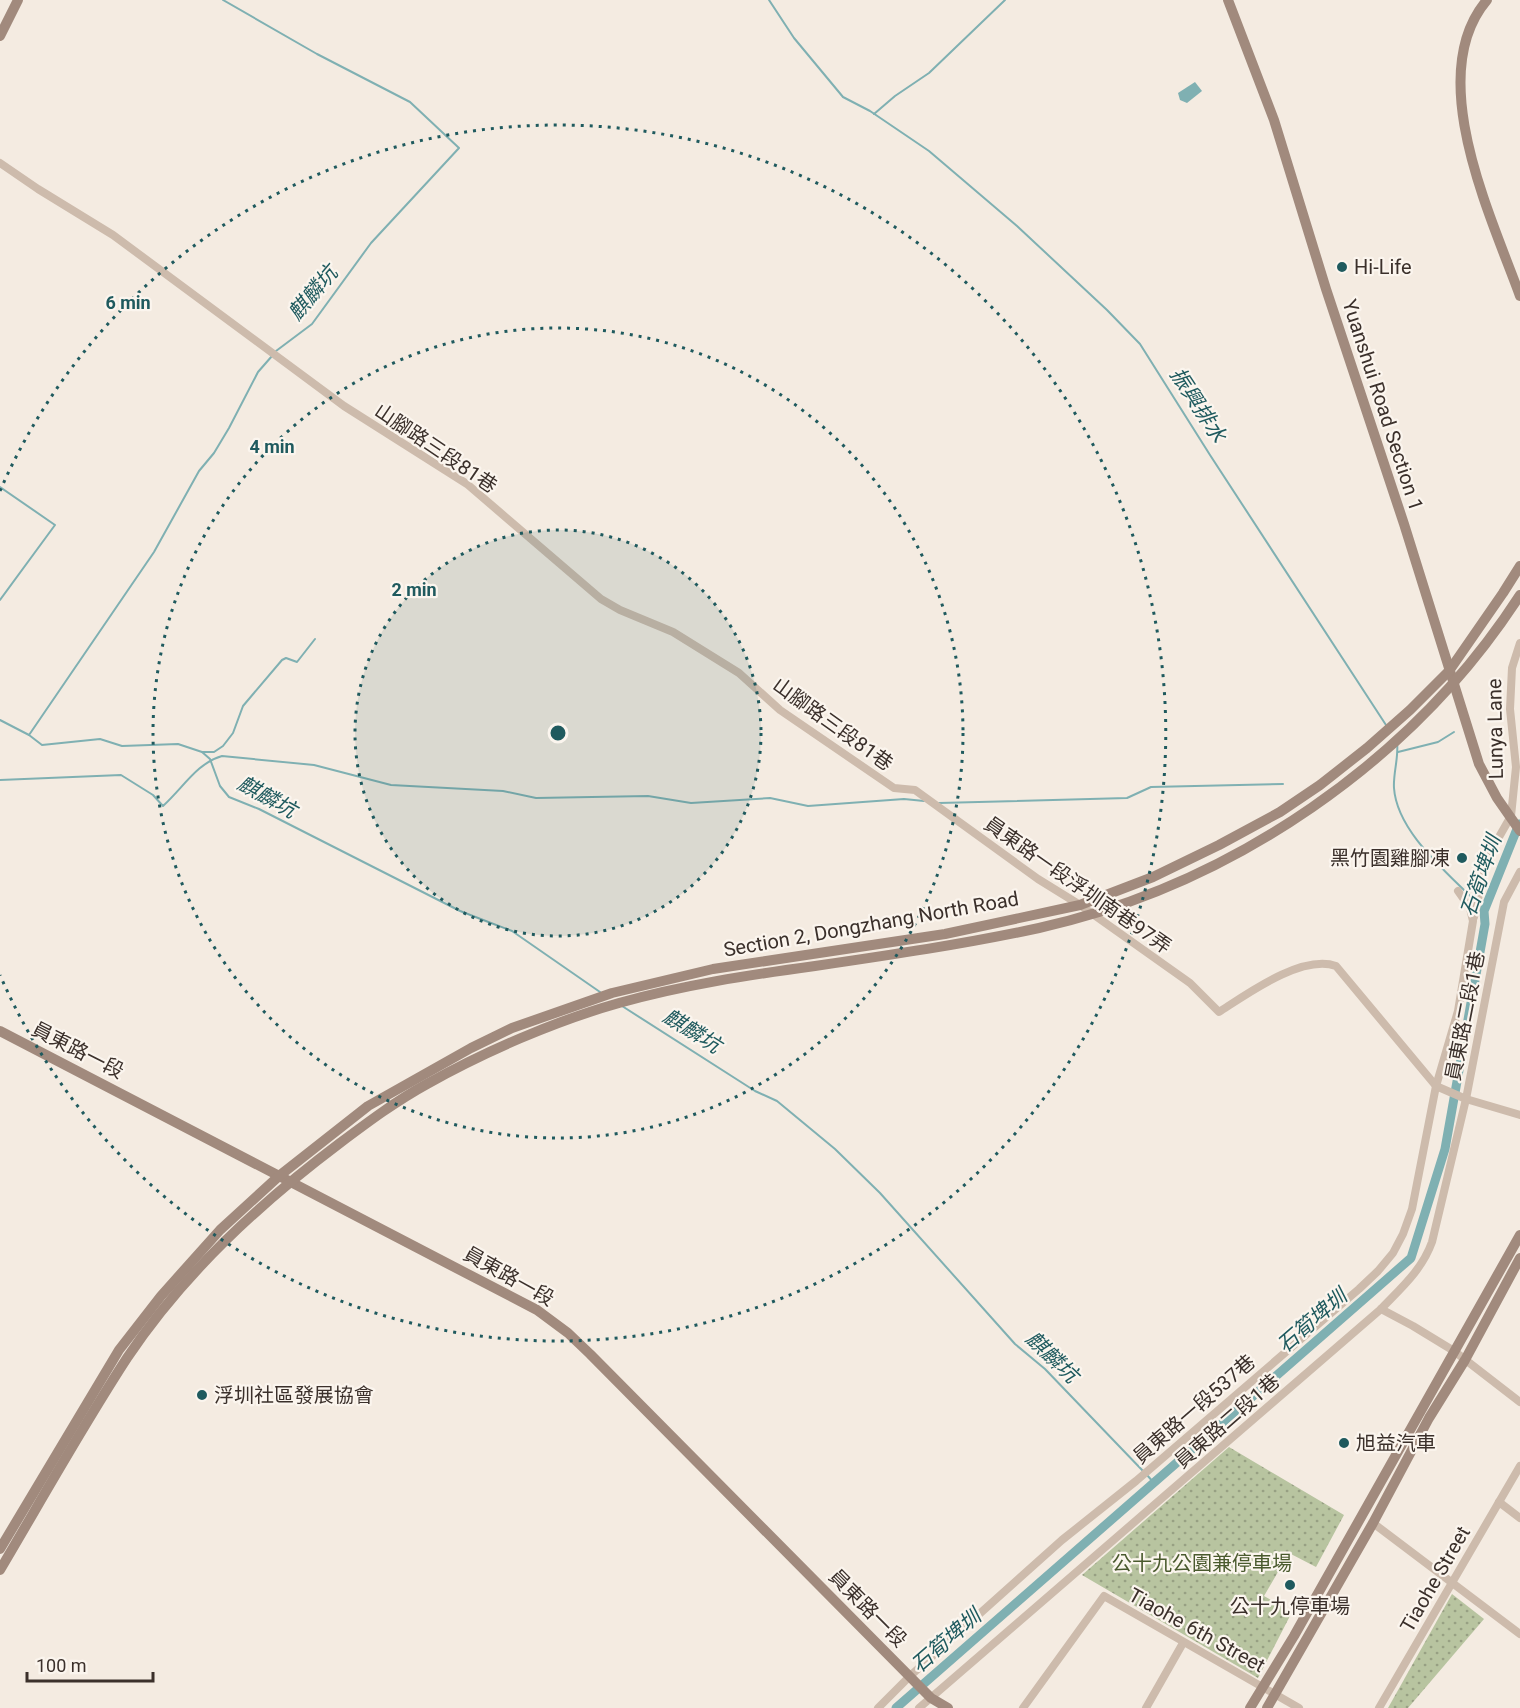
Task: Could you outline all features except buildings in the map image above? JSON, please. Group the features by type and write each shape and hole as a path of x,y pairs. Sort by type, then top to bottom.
{"street":[{"path":"0,36 18,0"},
{"name":"Yuanshui Road Section 1","path":"1228,0 1274,120 1479,764 1497,798 1520,831"},
{"path":"1486,0 1476,12 1467,36 1461,61 1460,105 1473,161 1520,296"},
{"name":"山腳路三段81巷","path":"0,163 113,235 344,406 467,483 601,599 620,610 673,632 739,674 780,710 894,788 915,790"},
{"path":"1449,671 1520,566"},
{"path":"1454,684 1506,617 1520,595"},
{"name":"Lunya Lane","path":"1511,816 1516,767 1510,709 1512,668 1520,643"},
{"name":"Section 2, Dongzhang North Road","path":"0,1549 119,1350 161,1296 220,1230 279,1176 368,1106 421,1075 512,1028 608,998 712,969 945,934 1080,905 1153,877 1280,812 1320,785 1394,724 1449,671"},
{"name":"Section 2, Dongzhang North Road","path":"0,1570 135,1347 170,1301 227,1237 290,1181 376,1116 426,1084 608,998 624,1001 715,980 946,946 1042,927 1093,914 1159,890 1226,858 1299,815 1344,784 1391,746 1454,684"},
{"name":"員東路一段浮圳南巷97弄","path":"915,790 1038,879 1080,905 1190,983 1219,1012 1271,979 1317,963 1336,966 1436,1086"},
{"name":"員東路一段537巷","path":"878,1708 910,1676 1062,1540 1176,1447 1378,1271 1393,1253 1412,1209 1436,1086 1458,1011 1481,878 1487,858 1511,816"},
{"name":"員東路二段1巷","path":"919,1708 1381,1309 1417,1272 1427,1257 1432,1242 1466,1099 1504,902 1520,872"},
{"path":"1458,891 1470,908 1473,921"},
{"name":"員東路一段","path":"0,1031 537,1310 568,1333 931,1698 948,1708"},
{"path":"1436,1086 1466,1099 1520,1115"},
{"path":"1250,1708 1294,1636 1520,1235"},
{"path":"1267,1708 1373,1523 1429,1418 1465,1360 1520,1258"},
{"path":"1381,1309 1454,1351 1520,1402"},
{"name":"Tiaohe Street","path":"1379,1708 1520,1466"},
{"path":"1498,1502 1520,1518"},
{"path":"1373,1523 1520,1634"},
{"name":"Tiaohe 6th Street","path":"1023,1708 1104,1596 1299,1708"},
{"path":"1146,1708 1183,1643"}],"green space":[{"name":"公十九公園兼停車場","path":"1229,1447 1344,1515 1316,1567 1289,1553 1264,1596 1292,1612 1258,1678 1082,1575"},
{"path":"1452,1594 1484,1619 1408,1708 1388,1708"}],"water":[{"path":"1195,82 1202,91 1187,103 1180,100 1178,93"}],"waterway":[{"name":"麒麟坑","path":"223,0 317,54 410,102 459,148 371,243 312,324 276,351"},
{"name":"振興排水","path":"769,0 794,38 843,97 870,111 929,151 1017,226 1140,344 1386,725"},
{"path":"874,114 895,96 929,73 1005,0"},
{"name":"麒麟坑","path":"272,356 258,372 229,428 214,453 199,471 154,552 29,735 42,745 100,739 122,746 178,744 202,752 210,759 220,786 229,797 259,809 460,911 512,931 600,992"},
{"path":"0,487 55,525 0,600"},
{"path":"202,752 214,752 223,746 233,733 243,706 282,660 286,658 297,662 315,639"},
{"path":"0,720 29,735"},
{"path":"1398,752 1438,742 1454,732"},
{"name":"振興排水","path":"1397,742 1394,788 1397,804 1404,820 1425,850 1476,902"},
{"path":"0,780 121,775 153,795 163,806 205,764 222,756 314,765 391,785 503,791 536,798 648,796 691,803 770,798 808,806 904,799 924,801"},
{"path":"939,803 1127,798 1151,787 1283,784"},
{"name":"石筍埤圳","path":"896,1708 1411,1258 1445,1149 1485,924 1484,911 1519,824"},
{"name":"振興排水","path":"1480,906 1484,911"},
{"name":"麒麟坑","path":"622,1006 755,1091 777,1101 835,1149 880,1193 1015,1344 1045,1369 1143,1471"},
{"name":"麒麟坑","path":"1147,1475 1154,1483"}],"place":[{"name":"Hi-Life","path":"1342,267"},
{"name":"黑竹園雞腳凍","path":"1462,858"},
{"name":"浮圳社區發展協會","path":"202,1395"},
{"name":"旭益汽車","path":"1344,1443"},
{"name":"公十九停車場","path":"1290,1585"}]}
